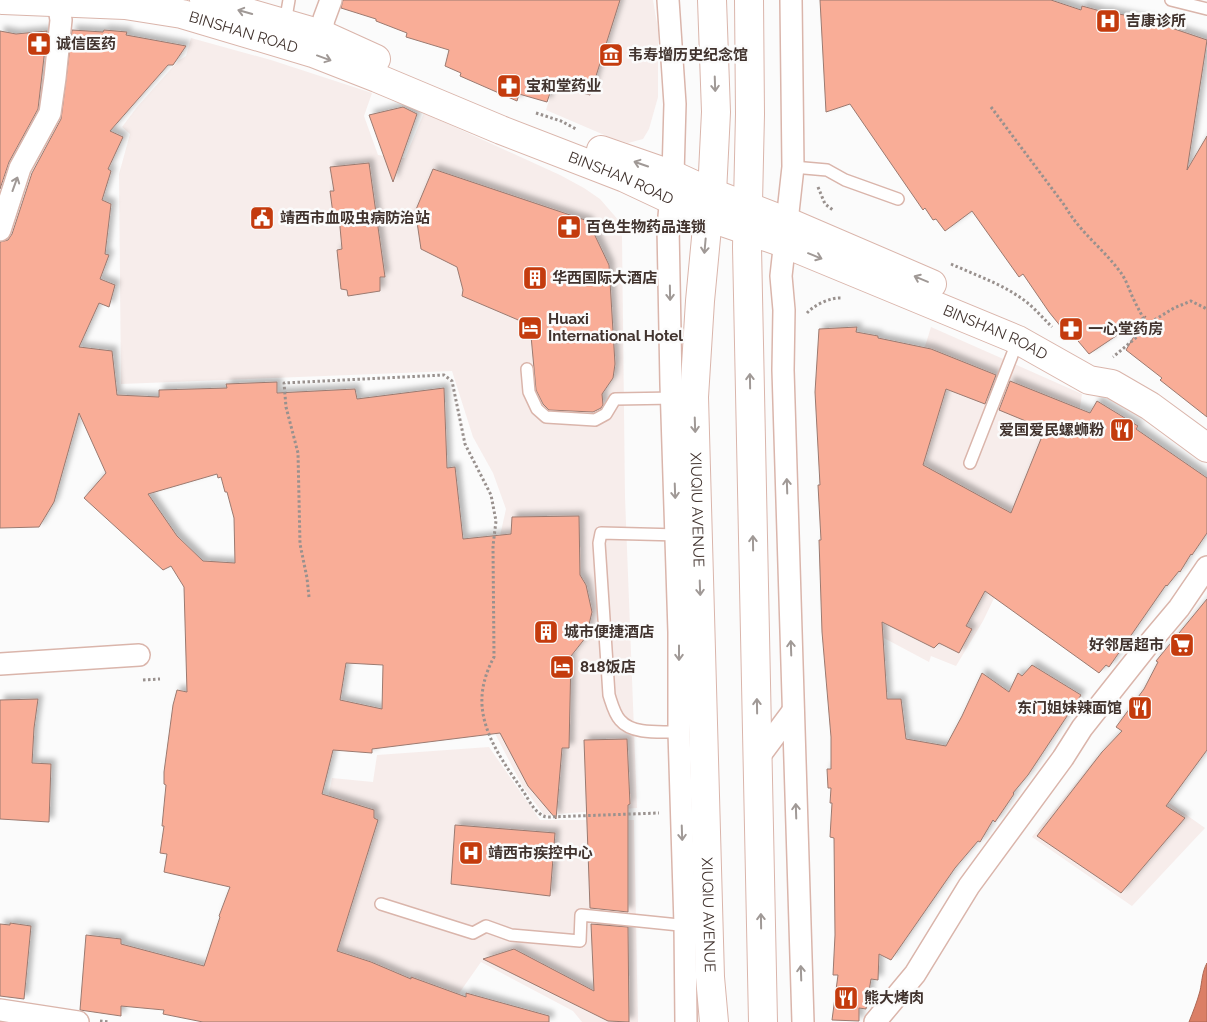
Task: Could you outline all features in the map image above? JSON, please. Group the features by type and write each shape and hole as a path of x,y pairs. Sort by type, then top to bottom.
{"main road":[{"name":"BINSHAN ROAD","path":"3,0 125,5 182,14 313,53 500,130 625,178 671,187"},
{"name":"BINSHAN ROAD","path":"204,0 287,12 321,34 524,121 710,205 1022,324 1092,368 1115,376 1153,398 1207,437"},
{"name":"XIUQIU AVENUE","path":"712,0 716,112 710,205 700,301 683,397 688,534 691,732 704,761 697,926 714,1022"},
{"path":"749,0 749,219 763,1022"},
{"name":"BINSHAN ROAD","path":"787,233 1018,340 1089,380 1112,384 1150,406 1207,448"}],"street":[{"path":"321,34 331,0"},
{"path":"668,0 675,104 668,227 683,397"},
{"path":"791,0 793,167 782,276 784,310 783,370 803,1022"},
{"path":"0,230 20,168 50,113 60,20 58,2"},
{"path":"875,1022 915,974 969,886 1063,758 1082,728 1179,608 1207,567"},
{"path":"0,664 139,655"},
{"path":"758,758 793,711"},
{"path":"686,1022 697,926 681,805 691,732"},
{"path":"681,805 704,761"},
{"path":"0,1010 78,1022"},
{"path":"0,1018 31,1022"}],"lane":[{"path":"1171,0 1207,9"},
{"path":"793,167 827,170 845,180 898,200"},
{"path":"970,463 1018,340"},
{"path":"527,370 529,392 537,409 546,416 596,420 606,414 615,399 683,397"},
{"path":"688,534 601,533 599,543 609,695 614,710 621,722 640,731 691,732"},
{"path":"381,904 473,933 486,926 511,935 580,941 581,915 697,926"}],"path":[{"path":"991,107 1065,206 1071,217 1088,238 1119,269 1146,325"},
{"path":"531,112 561,120 584,132"},
{"path":"805,316 810,310 823,303 838,297 848,298"},
{"path":"1101,372 1104,365 1144,331 1146,325 1174,308 1191,301 1207,309"},
{"path":"310,597 300,544 298,453 286,407 284,383 444,375 448,377 452,380 464,444 491,495 496,521 493,546 494,657 482,691 482,706 490,736 536,810 543,816 549,818 681,805"}],"shaded area":[{"name":"韦寿增历史纪念馆","path":"580,0 653,0 658,30 658,97 649,129 643,139 628,143 609,137 546,110"},
{"path":"191,38 271,60 372,93 364,116 378,155 405,158 424,113 560,175 584,188 600,199 620,222 622,237 625,497 637,808 544,815 523,787 489,722 500,536 506,509 493,473 473,437 452,371 121,384 119,174 130,134 122,127 137,107 178,61 186,56"},
{"path":"931,327 1082,394 1077,427 983,621 956,666 931,656 929,662 867,629 915,379"},
{"name":"靖西市疾控中心","path":"489,747 540,820 634,820 638,1022 582,1022 573,1011 481,962 439,1022 272,979 328,799 332,778 373,782 377,755"},
{"path":"1097,757 1163,807 1168,802 1205,828 1132,906 1032,837"},
{"path":"1207,963 1207,1022 1189,1022 1199,995"}],"building":[{"path":"343,0 620,0 590,95 553,84 547,102 519,94 517,101 460,76 461,73 445,66 449,50 406,37 407,33 376,21 376,19 341,8"},
{"path":"820,0 1051,0 1081,10 1082,6 1148,20 1207,40 1187,170 1207,136 1207,417 1126,350 1146,316 1089,354 1073,335 1070,338 1049,312 1023,274 1019,277 972,211 945,231 936,219 933,220 925,208 923,210 850,104 826,112"},
{"path":"72,30 127,32 126,35 186,46 173,65 168,65 110,131 123,137 108,169 111,171 102,200 111,204 105,254 109,255 100,279 115,285 109,307 99,303 79,347 112,351 117,395 159,397 159,390 227,388 226,384 277,382 277,393 355,389 357,399 444,388 447,468 455,467 463,539 511,534 512,517 579,516 580,575 586,585 592,612 586,637 571,656 569,748 562,748 556,819 528,786 500,733 372,749 372,753 333,750 322,794 374,810 374,818 378,820 337,951 371,962 411,979 411,977 466,997 466,993 549,1016 549,1022 203,1022 163,1014 164,1010 121,1006 121,1016 80,1010 86,935 121,939 121,944 204,966 230,887 164,872 167,854 160,853 164,826 162,826 166,785 164,784 164,772 173,705 177,690 187,692 184,587 171,566 163,570 84,498 106,473 79,413 54,502 39,527 0,528 0,242 8,240 12,234 32,173 61,119","holes":["217,474 218,478 221,477 225,492 227,492 234,518 235,563 203,561 177,536 148,494","346,663 383,665 382,709 340,700"]},
{"path":"0,31 16,34 47,31 38,109 9,162 0,189"},
{"path":"403,107 417,114 393,182 369,115"},
{"path":"369,163 385,277 380,277 380,291 348,296 347,290 341,289 337,250 342,249 339,216 333,214 330,191 334,191 330,167"},
{"name":"华西国际大酒店","path":"433,169 588,221 609,265 615,364 613,378 602,394 603,405 601,408 593,412 549,410 543,404 536,390 530,325 462,296 463,290 457,267 421,249 417,222 412,219"},
{"path":"857,327 856,332 931,349 996,375 985,404 946,389 923,465 1011,513 1045,429 999,410 1010,381 1090,413 1097,401 1138,426 1136,429 1207,478 1207,533 1180,572 1166,585 1109,667 1106,665 1099,673 985,591 966,626 972,629 959,653 939,643 934,648 882,622 887,699 901,699 906,739 946,746 982,673 1009,692 1018,673 1022,676 1032,665 1081,695 995,822 993,820 980,842 978,841 955,868 891,960 879,954 878,980 871,979 866,1009 859,1008 859,1021 832,1020 838,975 833,975 835,935 834,838 830,837 832,803 830,803 831,788 828,788 827,769 831,769 831,737 822,632 819,540 821,540 818,485 820,485 815,392 819,329"},
{"path":"1207,599 1207,750 1166,806 1185,818 1121,893 1037,836 1102,752 1122,731 1116,727 1144,689 1158,662 1156,661"},
{"path":"38,699 32,763 51,764 49,822 0,819 0,700"},
{"path":"627,739 630,804 628,805 628,912 590,908 584,740"},
{"path":"455,825 555,833 550,896 451,884"},
{"path":"10,923 31,926 24,999 0,996 0,924 10,925"},
{"path":"591,924 628,927 629,1022 608,1021 483,959 514,949 594,991"}],"place":[{"name":"吉康诊所","path":"1108,21"},
{"name":"诚信医药","path":"39,44"},
{"name":"韦寿增历史纪念馆","path":"611,55"},
{"name":"宝和堂药业","path":"509,86"},
{"name":"靖西市血吸虫病防治站","path":"262,218"},
{"name":"百色生物药品连锁","path":"569,227"},
{"name":"华西国际大酒店","path":"535,278"},
{"name":"Huaxi International Hotel","path":"530,328"},
{"name":"一心堂药房","path":"1071,329"},
{"name":"爱国爱民螺蛳粉","path":"1122,430"},
{"name":"城市便捷酒店","path":"546,632"},
{"name":"好邻居超市","path":"1182,645"},
{"name":"818饭店","path":"562,667"},
{"name":"东门姐妹辣面馆","path":"1140,708"},
{"name":"靖西市疾控中心","path":"471,853"},
{"name":"熊大烤肉","path":"846,998"}]}
